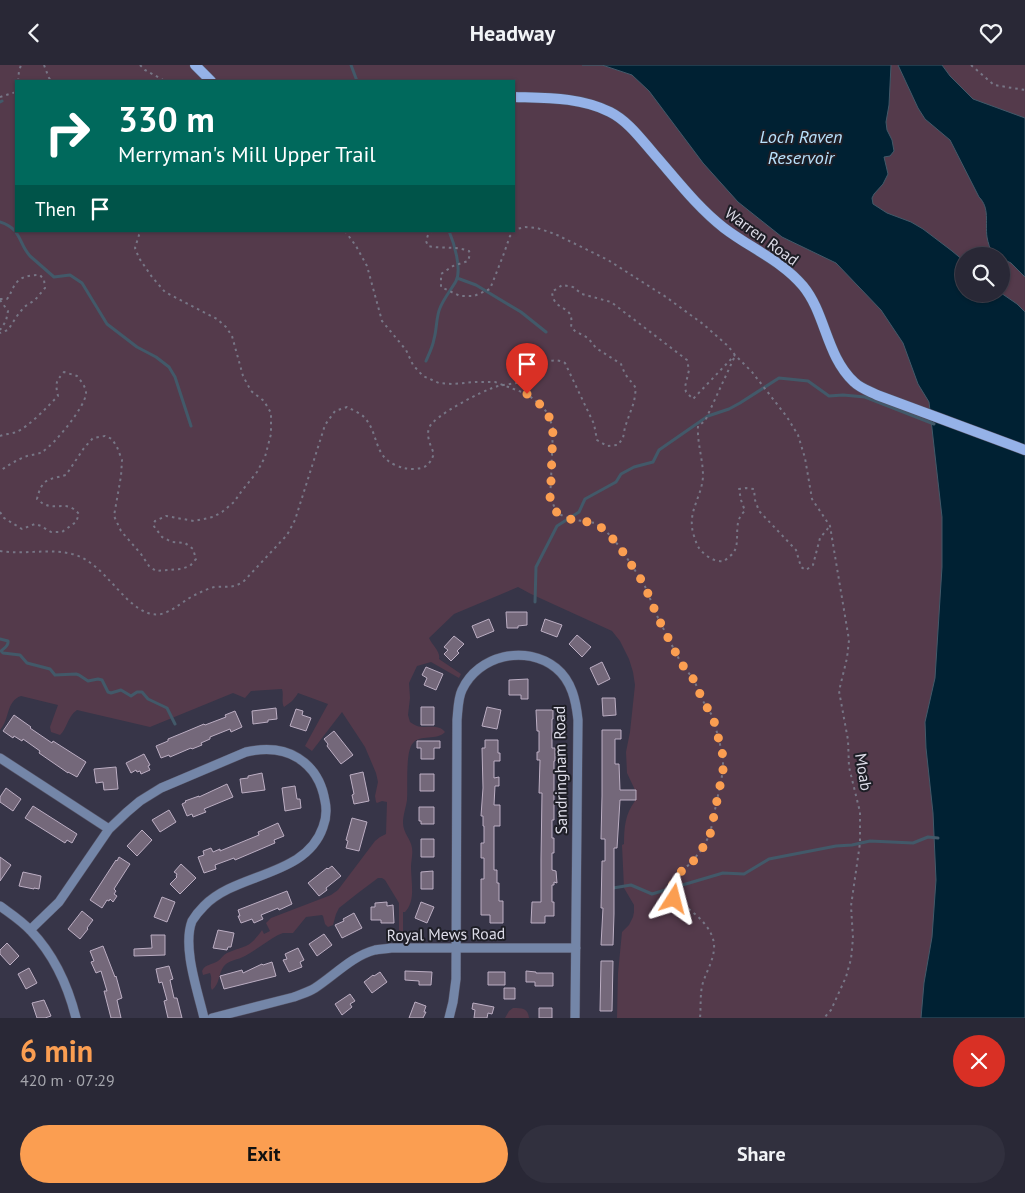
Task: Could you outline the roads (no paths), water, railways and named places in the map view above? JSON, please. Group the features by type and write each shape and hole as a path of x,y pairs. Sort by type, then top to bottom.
{"street":[{"path":"194,65 210,80"},
{"name":"Warren Road","path":"515,97 573,100 611,113 626,123 698,205 724,228 787,270 803,287 815,305 835,355 854,382 863,389 1025,449"},
{"name":"Sandringham Road","path":"448,1018 453,1002 456,979 457,719 461,691 468,679 488,661 500,657 520,655 534,657 557,669 572,689 576,704 578,729 576,1018"},
{"path":"30,931 59,902 109,829 133,806 161,788 246,752 260,749 276,750 299,758 319,780 324,793 326,808 323,829 314,846 306,854 292,863 224,891 209,901 198,912 192,922 189,948 204,1018"},
{"path":"0,757 109,829"},
{"path":"0,906 30,931 56,964 67,988 76,1018"},
{"name":"Royal Mews Road","path":"212,1018 306,993 352,961 376,950 391,948 576,948"}],"water":[{"name":"Loch Raven Reservoir","path":"602,65 891,65 889,105 886,122 894,151 890,156 884,157 888,174 872,198 873,204 887,213 911,222 923,229 955,254 955,302 1010,302 1010,299 1025,312 1025,1018 921,1018 924,983 932,937 936,880 933,813 925,722 935,678 942,567 942,517 929,402 918,384 903,343 881,310 836,263 782,237 738,202 703,163 649,91 632,75"},
{"path":"898,65 942,65 973,99 1025,118 1025,277 1010,262 1010,247 990,247 985,206 950,140 925,119"}],"waterway":[{"path":"351,65 357,80"},
{"path":"0,222 15,231"},
{"path":"16,232 30,256 54,277 70,275 82,283 107,324 137,347 156,357 169,367 175,377 191,426"},
{"path":"426,361 431,350 440,308 458,276 457,256 449,232"},
{"path":"457,278 476,285 521,312 546,332"},
{"path":"535,602 536,567 557,526 579,512 585,499 616,482 621,474 634,467 653,462 659,450 708,416 729,409 779,378 808,381 829,396 865,397 934,424"},
{"path":"0,639 8,641 7,646 1,651 3,653 20,655 27,663 50,669 55,675 76,674 88,681 102,680 108,692 111,693 121,690 131,696 137,692 142,692 148,699 167,708 175,724"},
{"path":"613,888 631,885 652,894 723,873 744,874 769,859 870,841 913,843 928,837 938,838"}]}
